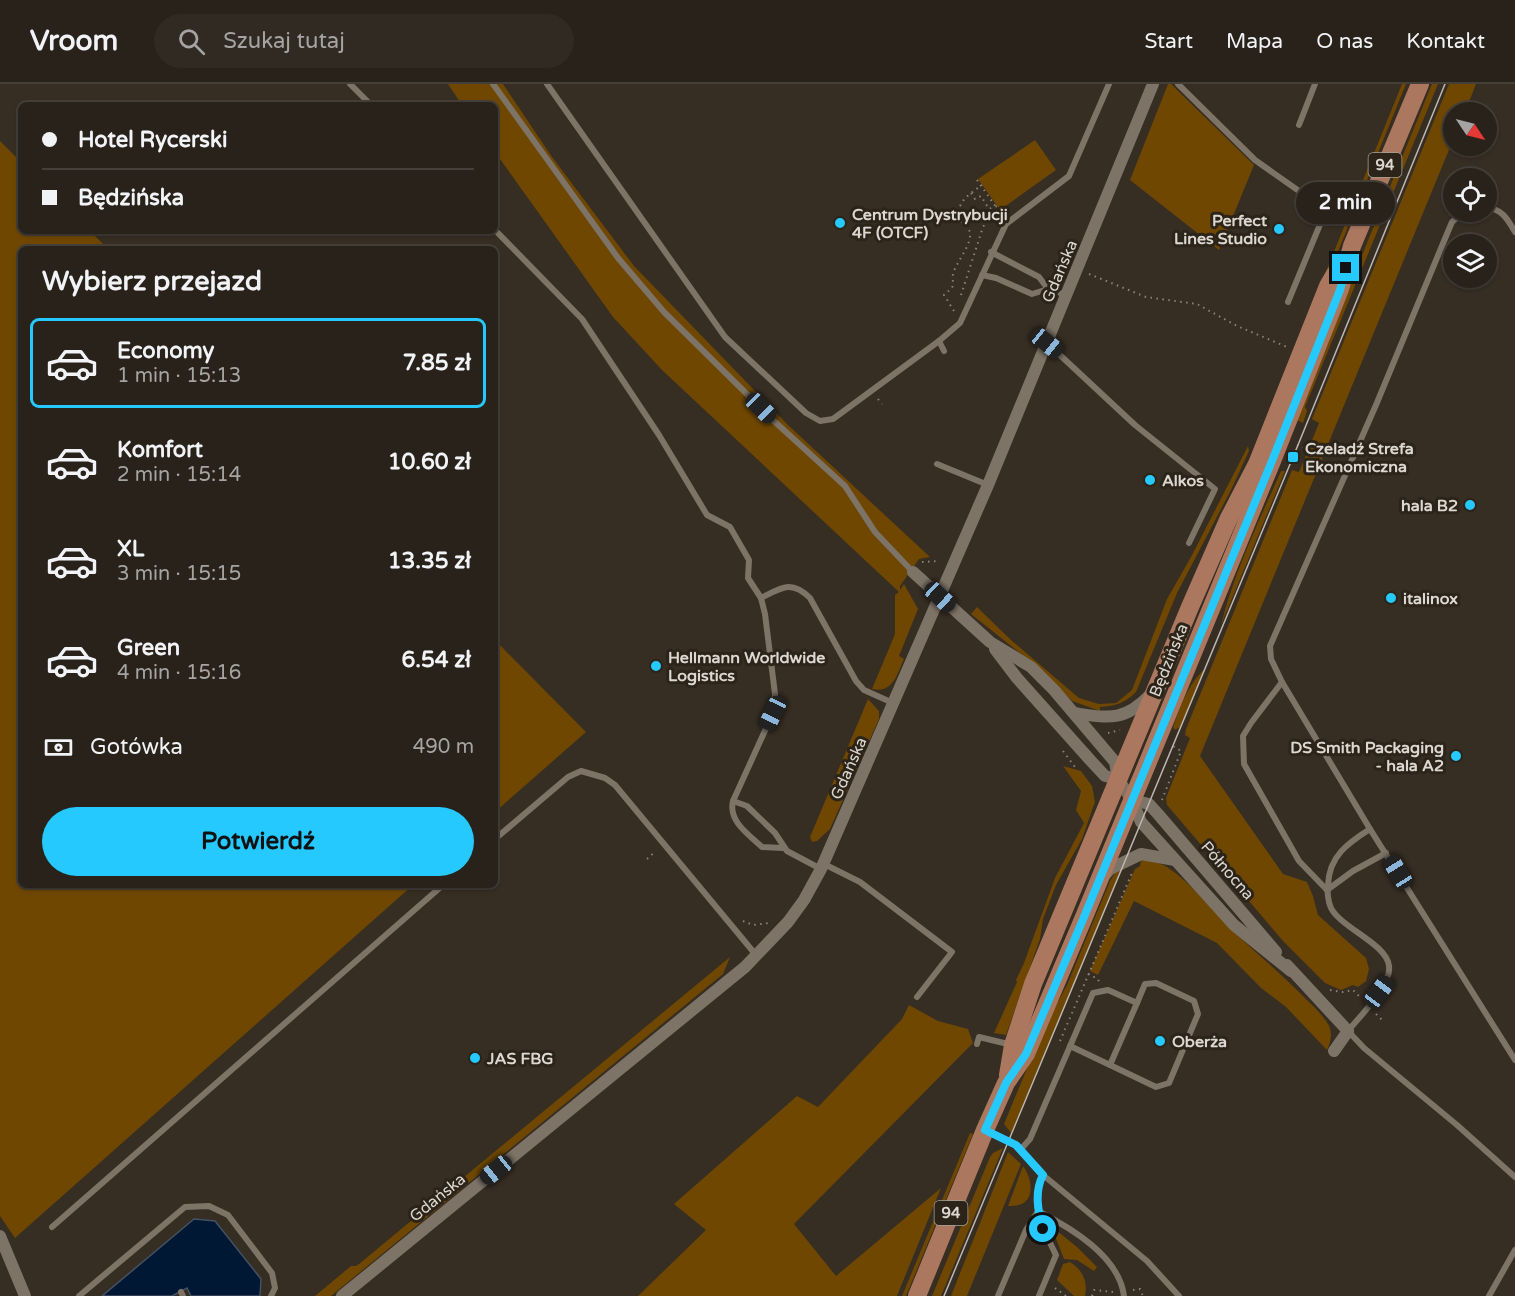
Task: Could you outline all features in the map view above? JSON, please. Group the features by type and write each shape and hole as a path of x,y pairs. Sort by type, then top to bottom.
{"main road":[{"name":"Będzińska","path":"917,1296 985,1130 1006,1083 1026,1054 1098,882 1312,363 1340,290 1352,246 1420,84"},
{"name":"Będzińska","path":"1006,1083 1013,1045 1033,984 1228,520 1257,464 1328,286 1352,246"}],"street":[{"name":"Gdańska","path":"342,1296 757,956 795,913 822,867 894,704 988,485 1153,84"},
{"name":"Północna","path":"914,573 990,642 1031,667 1115,762 1118,779 1132,800 1141,822 1234,925 1291,971"},
{"name":"Północna","path":"990,642 1017,678 1105,776 1118,779"},
{"path":"1074,713 1108,718 1132,712 1155,690"},
{"name":"Północna","path":"1132,800 1149,804 1291,971 1348,1031"},
{"path":"1098,882 1110,869 1141,854 1175,860"},
{"path":"1334,1051 1348,1031"},
{"path":"0,1236 25,1296"}],"lane":[{"path":"350,84 368,102"},
{"path":"493,84 618,258 664,312 774,421 845,486 875,532 914,573"},
{"path":"547,84 725,337 806,413 820,421 833,418 939,342 960,323 991,252 1006,224 1070,176 1109,84"},
{"path":"1178,84 1255,160 1326,210 1288,302"},
{"path":"1299,124 1315,84"},
{"path":"1497,211 1504,214 1515,232"},
{"path":"1452,222 1376,405 1270,646 1271,659 1282,682 1370,829 1515,1060"},
{"path":"498,233 582,319 659,435 707,515 730,527 749,560 748,578 761,598 775,694 773,713 733,801 731,809 735,821 762,847 783,848 860,882 952,952 918,997"},
{"path":"991,252 1039,277 1048,290"},
{"path":"982,275 996,278 1032,294 1048,290 1066,296"},
{"path":"939,342 944,351"},
{"path":"1047,343 1135,425 1215,489 1189,543"},
{"path":"937,464 988,485"},
{"path":"761,598 790,586 801,589 810,598 856,681 864,690 894,704"},
{"path":"1282,682 1244,736 1244,764 1299,861 1327,890"},
{"path":"498,836 568,777 581,771 605,778 615,785 757,956"},
{"path":"733,801 747,806 775,833 783,848"},
{"path":"1370,829 1342,848 1328,873 1327,890 1331,908 1341,920 1381,951 1390,964 1389,979 1348,1031 1372,1055 1457,1125 1515,1177"},
{"path":"1327,890 1353,871 1386,853"},
{"path":"52,1227 440,888"},
{"path":"1070,1046 1156,1088 1168,1083 1198,1014 1194,1001 1156,983 1145,984 1110,1065"},
{"path":"1021,1149 1030,1139 1093,993 1108,990 1137,1003"},
{"path":"977,1044 979,1037 1013,1045"},
{"path":"985,1130 1010,1141 1021,1149 1043,1175 1146,1261 1179,1296"},
{"path":"1039,1296 1056,1255 1043,1229 1038,1211 1038,1184 1043,1175"},
{"path":"78,1296 185,1207 209,1206 228,1215 272,1273 275,1288 271,1296"},
{"path":"998,1296 1026,1230 1038,1211"},
{"path":"1038,1211 1093,1247 1120,1280 1124,1296"},
{"path":"1489,1296 1515,1250"}],"path":[{"path":"971,193 975,198 981,196 989,209 996,206 977,180"},
{"path":"952,318 956,311 944,295 952,288 953,273 961,254 969,245 969,229 959,219 958,213 961,201 982,185"},
{"path":"960,298 983,227 989,218 1000,210"},
{"path":"1078,269 1146,297 1197,304 1237,326 1301,353"},
{"path":"872,390 882,404"},
{"path":"914,573 923,561"},
{"path":"1056,1049 1141,854"},
{"path":"1052,1286 1065,1296"},
{"path":"1092,1296 1094,1290 1113,1292"},
{"path":"1143,1296 1142,1290 1149,1296"}],"shaded area":[{"path":"448,84 503,84 552,157 634,266 788,425 930,557 919,559 900,586 900,590 904,584 918,609 899,656 904,659 890,686 879,690 872,689 895,634 895,595 899,592 662,370 613,317 498,156 498,102 460,102"},
{"path":"1168,84 1171,84 1254,165 1219,250 1130,180"},
{"path":"1402,84 1406,84 1302,340 1299,338"},
{"path":"1432,84 1438,84 1305,407 1307,411 1303,423 1295,419"},
{"path":"1449,84 1476,84 1469,102 1443,102 1443,156 1446,156 1200,756 1283,874 1307,882 1318,915 1366,958 1369,969 1366,981 1358,987 1353,985 1341,990 1325,983 1283,941 1167,805 1166,798 1190,738 1185,735 1186,729 1292,470 1299,472 1319,423 1312,419"},
{"path":"1035,140 1056,170 1000,210 978,179"},
{"path":"0,141 18,159 18,234 93,234 105,246 18,246 18,888 410,888 15,1238 0,1216"},
{"path":"1248,446 1249,451 1231,490 1177,593 1136,692 1128,699 1116,705 1100,707 1100,711 1072,701 1040,669 971,614 977,607 1011,640 1079,698 1099,704 1116,703 1132,690 1167,599"},
{"path":"1281,471 1285,471 1221,625 1240,566"},
{"path":"498,643 586,732 498,809"},
{"path":"1205,669 1180,727 1175,730 1173,727 1186,695 1199,674"},
{"path":"868,699 879,711 879,719 830,829 817,841 812,842 810,837"},
{"path":"1063,766 1081,771 1092,786 1095,802 1082,839 1056,885 1043,919 1040,939 1006,1035 994,1033 1017,982 1055,878 1084,823 1076,810 1081,791"},
{"path":"1141,860 1161,864 1176,874 1313,1006 1330,1027 1331,1037 1327,1050 1286,1007 1261,988 1217,943 1134,901 1098,975 1090,971"},
{"path":"1121,869 1011,1133 1004,1124 1042,1032 1067,985 1110,881"},
{"path":"730,957 723,974 331,1296 315,1296 351,1266 359,1264"},
{"path":"909,1005 938,1021 968,1029 973,1043 794,1224 836,1276 941,1188 897,1296 638,1296 706,1230 674,1204 797,1096 818,1107 902,1019"},
{"path":"970,1133 973,1134 906,1296 902,1296"},
{"path":"1003,1148 941,1296 932,1296 990,1157"},
{"path":"1008,1152 1021,1164 967,1296 951,1296"},
{"path":"1023,1166 1030,1180 1028,1199 1017,1206 1008,1206"},
{"path":"1051,1226 1097,1267 1094,1271 1077,1260 1064,1259"},
{"path":"1070,1262 1084,1277 1085,1296 1074,1296 1057,1280 1063,1264"}],"water":[{"path":"194,1219 215,1221 261,1279 260,1296 191,1296 187,1288 172,1296 102,1296"}],"tram line":[{"path":"944,1296 1298,445 1445,84"}],"place":[{"name":"Centrum Dystrybucji 4F (OTCF)","path":"840,223"},
{"name":"Perfect Lines Studio","path":"1279,229"},
{"name":"Czeladź Strefa Ekonomiczna","path":"1293,457"},
{"name":"Alkos","path":"1150,480"},
{"name":"hala B2","path":"1470,505"},
{"name":"italinox","path":"1391,598"},
{"name":"Hellmann Worldwide Logistics","path":"656,666"},
{"name":"DS Smith Packaging - hala A2","path":"1456,756"},
{"name":"Oberża","path":"1160,1041"},
{"name":"JAS FBG","path":"475,1058"}],"route":[{"path":"1043,1229 1038,1211 1038,1184 1043,1175 1016,1145 985,1130 1006,1083 1026,1054 1084,917 1316,353 1346,268"}]}
